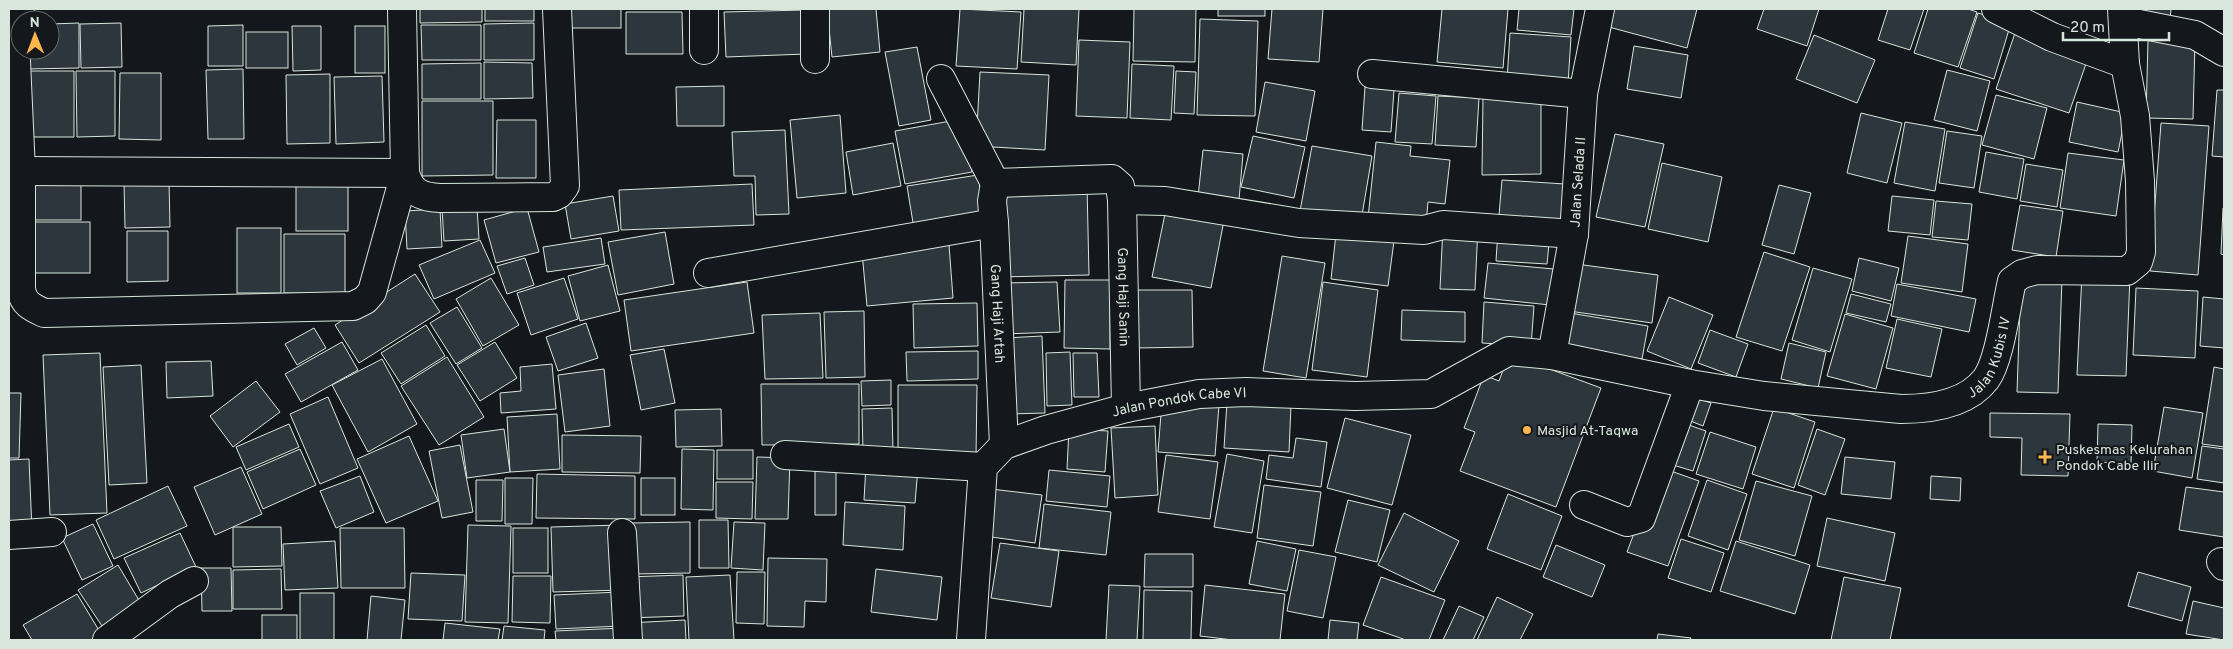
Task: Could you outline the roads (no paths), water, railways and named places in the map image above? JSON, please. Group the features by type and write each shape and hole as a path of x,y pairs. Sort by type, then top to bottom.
{"street":[{"path":"20,9 14,18 21,171 21,290 24,301 32,308 44,313 353,306 365,300 372,292 405,173 402,9"},
{"path":"405,173 414,192 424,197 553,197 564,190 557,9"},
{"path":"704,9 704,50"},
{"path":"815,9 815,60"},
{"name":"Jalan Selada II","path":"1552,355 1574,234 1583,94 1600,9"},
{"path":"1996,9 2052,37 2125,64"},
{"path":"2123,15 2195,35 2224,52"},
{"name":"Jalan Kubis IV","path":"1552,355 1690,384 1764,396 1901,409 1921,409 1939,405 1958,399 1976,390 1986,378 1994,362 2012,282 2022,274 2038,270 2127,271 2138,262 2141,252 2140,181 2134,116 2125,64 2123,15"},
{"path":"1372,74 1583,94"},
{"path":"941,79 995,183 1112,179 1121,193 1299,223 1424,230 1443,224 1574,234"},
{"path":"21,171 405,173"},
{"name":"Gang Haji Artah","path":"995,183 992,201 1004,445"},
{"name":"Gang Haji Sanin","path":"1121,193 1126,408"},
{"path":"708,272 994,223"},
{"name":"Jalan Pondok Cabe VI","path":"983,467 1004,445 1046,430 1126,408 1199,394 1246,392 1355,396 1431,394 1510,351 1552,355"},
{"path":"1584,505 1627,522 1642,518 1690,384"},
{"path":"785,455 983,467 971,640"},
{"path":"9,535 52,532"},
{"path":"622,533 628,640"},
{"path":"107,640 170,594 194,581"}],"place":[{"name":"Masjid At-Taqwa","path":"1527,430"},
{"name":"Puskesmas Kelurahan Pondok Cabe Ilir","path":"2045,457"}]}
